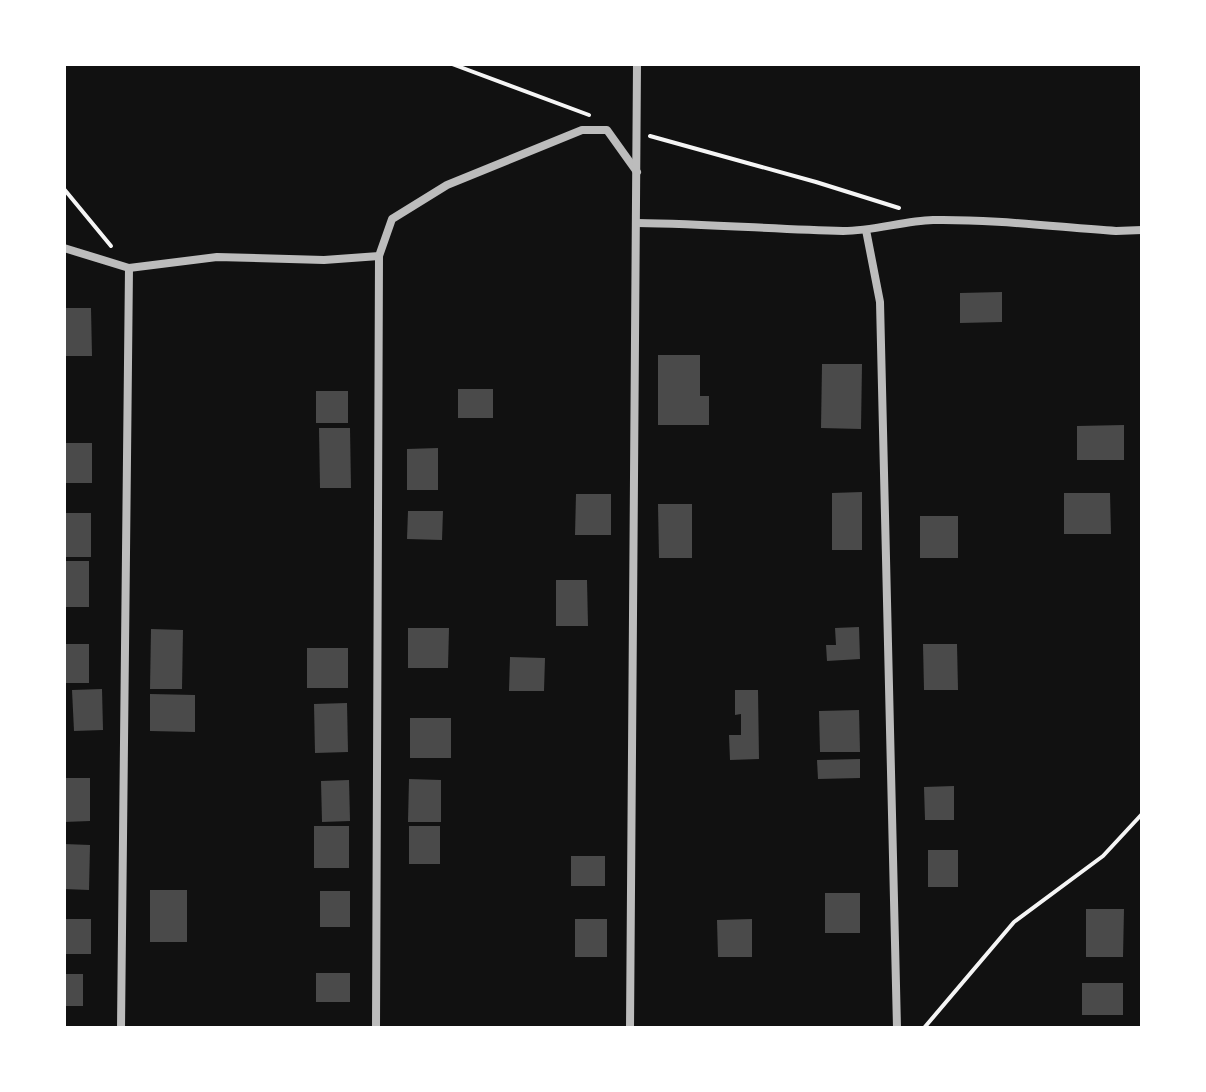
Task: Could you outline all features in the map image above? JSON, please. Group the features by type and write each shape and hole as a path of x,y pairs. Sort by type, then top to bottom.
{"street":[{"path":"630,1028 637,64"},
{"path":"376,1028 379,256 392,219 447,185 582,130 607,130 637,172"},
{"path":"637,223 866,230 896,223 935,220 1142,230"},
{"path":"866,230 880,302 897,1028"},
{"path":"64,248 129,268 217,257 324,260 379,256"},
{"path":"121,1028 129,268"}],"path":[{"path":"452,64 595,117"},
{"path":"638,133 816,182 907,211"},
{"path":"64,189 129,268"},
{"path":"924,1028 1014,922 1103,856 1142,814"}],"building":[{"path":"1002,292 1002,322 960,323 960,293"},
{"path":"64,308 91,308 92,356 64,356"},
{"path":"658,355 700,355 700,396 709,396 709,425 658,425"},
{"path":"822,364 862,364 861,429 821,428"},
{"path":"458,389 493,389 493,418 458,418"},
{"path":"316,391 348,391 348,423 316,423"},
{"path":"1124,425 1124,460 1077,460 1077,426"},
{"path":"319,428 350,428 351,488 320,488"},
{"path":"64,443 92,443 92,483 64,483"},
{"path":"438,448 438,490 407,490 407,449"},
{"path":"862,492 862,550 832,550 832,493"},
{"path":"1064,493 1110,493 1111,534 1064,534"},
{"path":"576,494 611,494 611,535 575,535"},
{"path":"658,504 692,504 692,558 659,558"},
{"path":"408,511 443,511 442,540 407,539"},
{"path":"64,513 91,513 91,557 64,557"},
{"path":"920,516 958,516 958,558 920,558"},
{"path":"64,561 89,561 89,607 64,607"},
{"path":"556,580 587,580 588,626 556,626"},
{"path":"859,627 860,659 827,661 826,645 836,645 835,628"},
{"path":"408,628 449,628 448,668 408,668"},
{"path":"151,629 183,630 182,689 150,689"},
{"path":"64,644 89,644 89,683 64,683"},
{"path":"923,644 957,644 958,690 924,690"},
{"path":"307,648 348,648 348,688 307,688"},
{"path":"510,657 545,658 544,691 509,691"},
{"path":"102,689 103,730 74,731 72,690"},
{"path":"735,690 758,690 759,759 730,760 729,735 741,735 741,714 735,715"},
{"path":"150,694 195,695 195,732 150,731"},
{"path":"347,703 348,752 315,753 314,704"},
{"path":"859,710 860,752 820,752 819,711"},
{"path":"410,718 451,718 451,758 410,758"},
{"path":"860,759 860,778 818,779 817,760"},
{"path":"64,778 90,778 90,821 64,822"},
{"path":"409,779 441,780 441,822 408,822"},
{"path":"349,780 350,821 322,822 321,781"},
{"path":"954,786 954,820 925,820 924,787"},
{"path":"314,826 349,826 349,868 314,868"},
{"path":"409,826 440,826 440,864 409,864"},
{"path":"64,844 90,845 89,890 64,889"},
{"path":"928,850 958,850 958,887 928,887"},
{"path":"571,856 605,856 605,886 571,886"},
{"path":"150,890 187,890 187,942 150,942"},
{"path":"320,891 350,891 350,927 320,927"},
{"path":"825,893 860,893 860,933 825,933"},
{"path":"1086,909 1124,909 1123,957 1086,957"},
{"path":"64,919 91,919 91,954 64,954"},
{"path":"575,919 607,919 607,957 575,957"},
{"path":"752,919 752,957 718,957 717,920"},
{"path":"316,973 350,973 350,1002 316,1002"},
{"path":"64,974 83,974 83,1006 64,1006"},
{"path":"1082,983 1123,983 1123,1015 1082,1015"}]}
